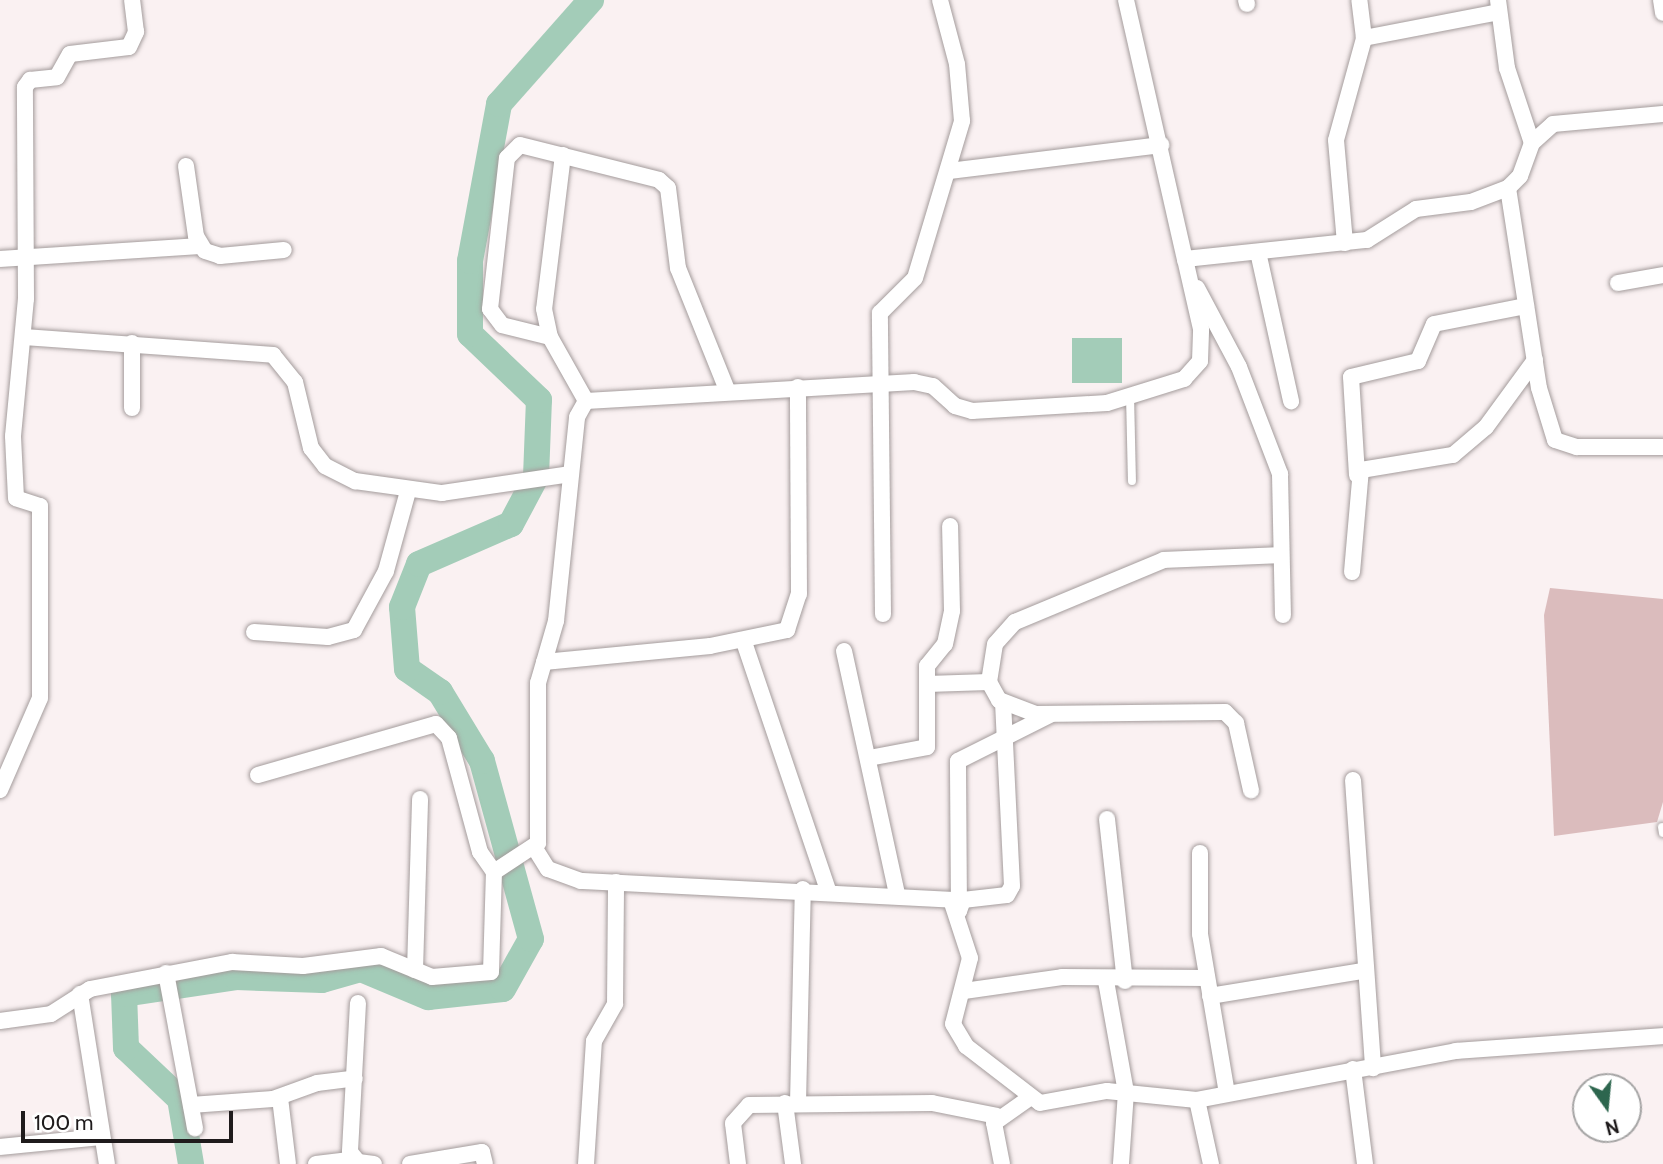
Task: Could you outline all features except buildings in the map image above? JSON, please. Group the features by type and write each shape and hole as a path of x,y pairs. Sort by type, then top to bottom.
{"street":[{"path":"0,790 40,698 40,506 38,500 18,500 15,493 13,421 24,337 27,82 57,77 70,54 129,47 136,32 132,0"},
{"path":"883,614 878,384 880,313 915,278 949,172 961,100 940,0"},
{"path":"586,401 727,390 925,383 972,411 1107,403 1184,379 1200,361 1191,281 1126,0"},
{"path":"1345,243 1336,140 1364,38 1359,0"},
{"path":"1661,0 1663,13"},
{"path":"1364,38 1499,6 1507,68 1532,143"},
{"path":"1185,259 1345,243 1381,235 1416,209 1471,202 1508,188 1520,176 1532,143 1553,124 1663,114"},
{"path":"550,337 495,321 489,301 510,150 526,145 659,180 668,188 678,268 727,390"},
{"path":"949,172 1161,145"},
{"path":"563,155 544,309 550,337 586,401"},
{"path":"186,166 200,246"},
{"path":"1508,188 1535,360 1555,440 1577,447 1663,447"},
{"path":"0,259 24,260 200,246 220,256 285,250"},
{"path":"1258,252 1291,401"},
{"path":"1618,283 1663,275"},
{"path":"1191,281 1239,367 1280,474 1283,615"},
{"path":"1352,572 1357,475 1351,377 1418,362 1434,324 1526,306"},
{"path":"24,337 273,355 295,382 311,448 325,466 355,481 408,491 451,492 570,474"},
{"path":"132,343 132,408"},
{"path":"1357,475 1367,467 1439,462 1464,447 1535,360"},
{"path":"544,662 744,642 787,630 799,608 798,387"},
{"path":"586,401 577,417 556,621 544,662 530,851 548,869 581,881 935,896 959,911"},
{"path":"254,632 328,637 354,630 386,571 408,491"},
{"path":"869,758 927,747 927,666 945,644 952,611 950,526"},
{"path":"959,911 963,900 1007,895 1012,886 1003,702 989,681 995,644 1015,622 1164,560 1281,555"},
{"path":"744,642 828,890"},
{"path":"844,651 897,894"},
{"path":"927,684 989,681"},
{"path":"1003,702 1051,714 1225,712 1236,723 1251,790"},
{"path":"1028,1099 958,1037 954,1010 964,991 970,958 959,911 955,768 1003,738 1051,714"},
{"path":"0,1021 51,1014 80,994 232,962 303,966 381,956 415,970 451,979 491,972 496,868 480,852 449,738 436,724 258,775"},
{"path":"1353,780 1363,971 1373,1068"},
{"path":"415,970 421,799"},
{"path":"1107,820 1125,981"},
{"path":"496,868 530,851"},
{"path":"1200,853 1207,978 1227,1093"},
{"path":"586,1164 594,1041 615,1004 616,882"},
{"path":"793,1164 792,1103 803,889"},
{"path":"1210,996 1363,971"},
{"path":"166,975 195,1128"},
{"path":"964,991 1062,977 1106,981 1207,978"},
{"path":"1106,981 1126,1092 1121,1164"},
{"path":"80,994 107,1164"},
{"path":"354,1159 349,1119 355,1078 358,1003"},
{"path":"738,1164 736,1113 748,1105 932,1103 997,1116 1028,1099 1126,1092 1197,1100 1353,1069 1524,1043 1663,1036"},
{"path":"1353,1069 1365,1164"},
{"path":"191,1105 280,1098 317,1083 355,1078"},
{"path":"280,1098 288,1164"},
{"path":"1197,1100 1211,1164"},
{"path":"997,1116 1002,1164"},
{"path":"0,1147 101,1137"},
{"path":"410,1164 482,1152 485,1164"},
{"path":"316,1164 354,1159 374,1164"}],"lane":[{"path":"1130,395 1132,481"}],"shaded area":[{"path":"1072,338 1122,338 1122,383 1072,383"},
{"path":"1550,588 1663,599 1663,802 1657,822 1554,836 1544,615"}],"waterway":[{"path":"191,1164 180,1099 126,1048 124,994 236,977 322,980 361,969 428,997 503,989 531,939 482,761 440,692 407,669 402,607 419,564 511,524 536,477 539,400 470,334 470,261 499,104 591,0"}]}
